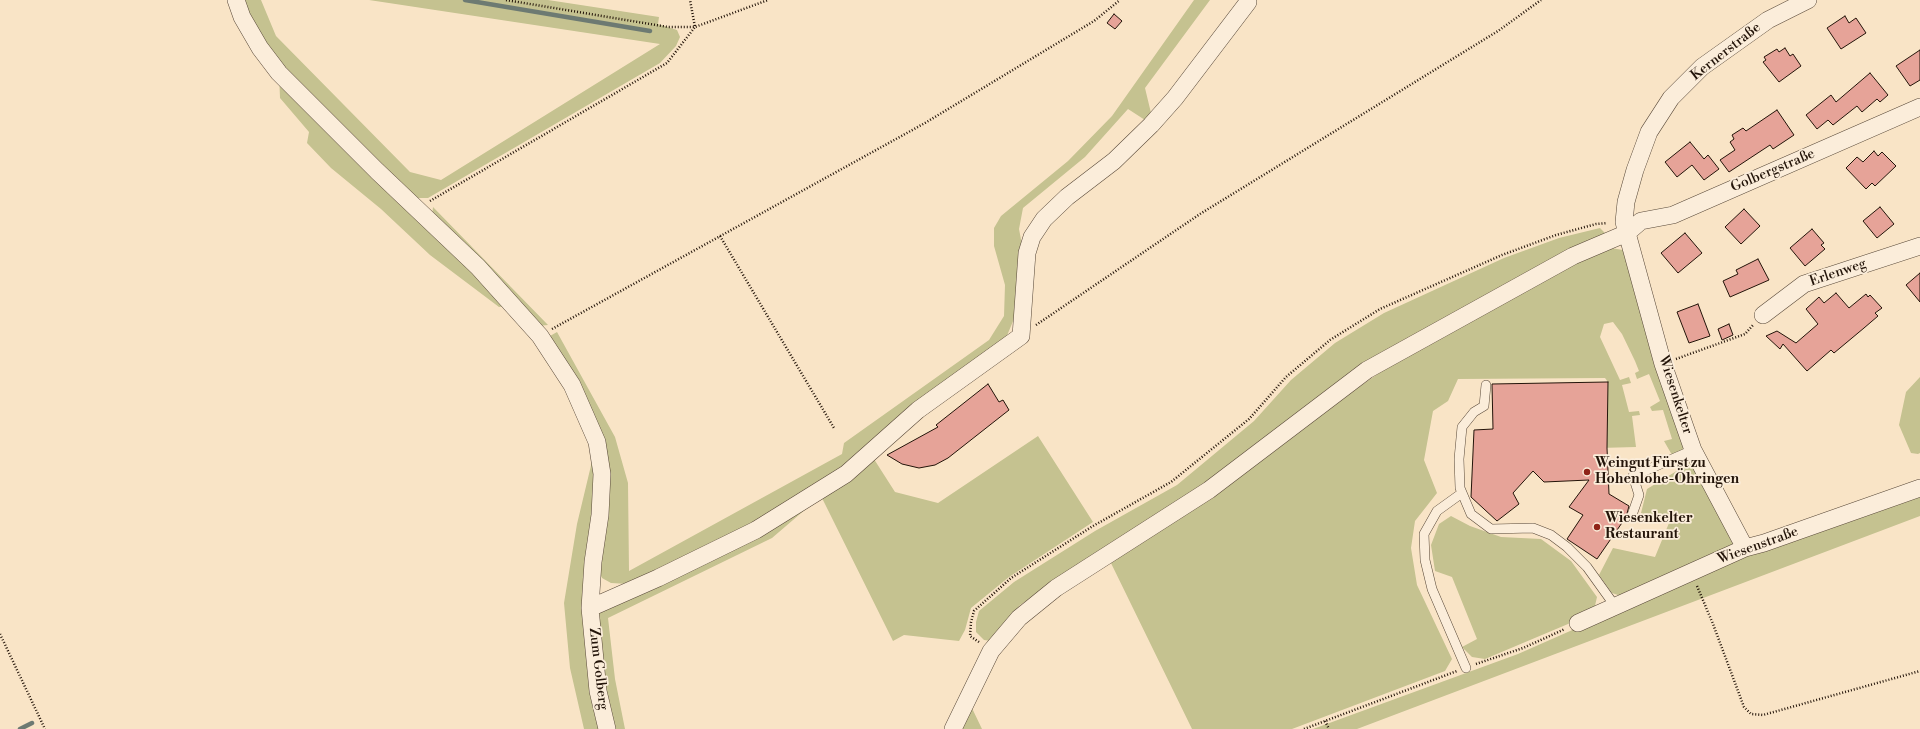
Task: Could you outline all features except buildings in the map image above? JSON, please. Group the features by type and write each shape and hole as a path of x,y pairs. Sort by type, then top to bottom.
{"street":[{"name":"Zum Golberg","path":"236,0 242,17 260,48 279,73 478,267 540,336 572,385 597,442 602,474 600,515 593,562 590,608 598,691 607,729"},
{"name":"Kernerstraße","path":"1625,228 1626,202 1633,176 1649,132 1671,98 1702,67 1768,20 1808,0"},
{"path":"590,608 658,578 756,530 846,474 918,410 1021,336 1027,253 1032,237 1044,219 1067,197 1114,161 1151,125 1175,98 1248,2"},
{"name":"Golbergstraße","path":"953,729 991,651 1019,618 1056,588 1209,490 1367,370 1625,228 1641,221 1673,214 1920,107"},
{"name":"Wiesenkelter","path":"1625,228 1663,364 1693,450 1745,548"},
{"name":"Erlenweg","path":"1763,315 1804,284 1920,246"},
{"name":"Wiesenstraße","path":"1578,623 1745,548 1764,543 1920,488"}],"lane":[{"path":"1486,386 1484,406 1474,412 1462,427 1460,488 1471,514 1491,529 1533,528 1551,535 1567,547 1587,567 1615,606"},
{"path":"1632,515 1639,495 1633,476 1693,450"},
{"path":"1462,493 1437,511 1424,534 1425,560 1432,589 1466,668"}],"path":[{"path":"506,0 668,27 695,27 768,0"},
{"path":"417,208 667,63 695,27 690,0"},
{"path":"540,336 925,123 1094,21 1120,0"},
{"path":"1021,336 1200,214 1498,31 1541,0"},
{"path":"991,651 970,636 971,622 974,611 1011,578 1093,526 1171,482 1249,419 1286,377 1330,340 1380,309 1502,255 1562,233 1596,224 1625,228"},
{"path":"720,236 834,428"},
{"path":"1663,364 1745,334 1763,315"},
{"path":"1691,572 1713,624 1744,707 1751,714 1763,715 1920,671"},
{"path":"1304,729 1523,648 1578,623"},
{"path":"0,634 45,729"},
{"path":"1325,721 1329,729"}],"shaded area":[{"path":"240,0 261,0 276,36 410,172 441,180 660,44 369,0 548,0 659,17 658,24 677,30 680,37 676,46 660,63 428,198 413,198 267,49"},
{"path":"1194,0 1210,0 1145,88 1151,113 1145,120 1128,109 1085,157 1023,208 1019,229 1023,250 1016,314 1006,338 842,471 756,525 628,584 611,583 602,578 598,570 607,474 550,336 557,332 615,437 628,483 629,571 842,454 844,443 989,340 1004,316 1005,285 994,246 994,228 1001,216 1068,161 1112,116"},
{"path":"279,73 512,305 499,307 430,255 381,209 331,168 307,143 309,132 280,98"},
{"path":"433,207 548,325 537,326 432,217"},
{"path":"1600,228 1607,235 1362,366 1205,484 1020,605 991,641 984,640 976,632 976,622 979,611 1014,582 1095,531 1177,485 1254,421 1291,380 1335,343 1384,313 1504,258 1559,238"},
{"path":"1611,248 1623,250 1685,449 1672,455 1664,441 1672,439 1663,410 1652,411 1650,407 1660,401 1649,374 1637,379 1635,373 1639,371 1635,361 1622,334 1613,322 1604,324 1600,337 1620,380 1629,377 1631,383 1622,385 1629,412 1639,411 1640,415 1632,416 1636,447 1599,448 1607,442 1608,382 1605,378 1458,379 1448,401 1433,411 1424,460 1437,493 1415,521 1411,548 1417,585 1452,659 1445,671 1292,729 1192,729 1109,559 1385,369 1576,263"},
{"path":"1920,377 1920,453 1918,454 1911,453 1899,425 1906,392"},
{"path":"1038,436 1093,522 1009,577 971,608 965,630 959,641 904,635 893,641 821,496 772,538 608,618 615,679 625,729 614,729 604,682 596,618 604,606 872,456 895,492 938,503"},
{"path":"594,453 599,475 589,563 603,729 584,729 570,668 564,603 577,524"},
{"path":"1693,461 1735,544 1627,598 1612,593 1599,575 1613,548 1655,557 1669,523 1641,513 1647,489"},
{"path":"1920,492 1920,516 1357,729 1313,729 1518,654 1740,556"},
{"path":"1451,516 1470,526 1501,537 1541,539 1571,561 1597,597 1594,610 1587,616 1485,659 1472,657 1462,647 1477,639 1452,577 1435,571 1431,545 1439,524"},
{"path":"970,704 982,729 962,729"}],"waterway":[{"path":"465,0 650,31"},
{"path":"20,729 32,723"}],"place":[{"name":"Weingut Fürst zu Hohenlohe-Öhringen","path":"1587,472"},
{"name":"Wiesenkelter Restaurant","path":"1597,527"}]}
